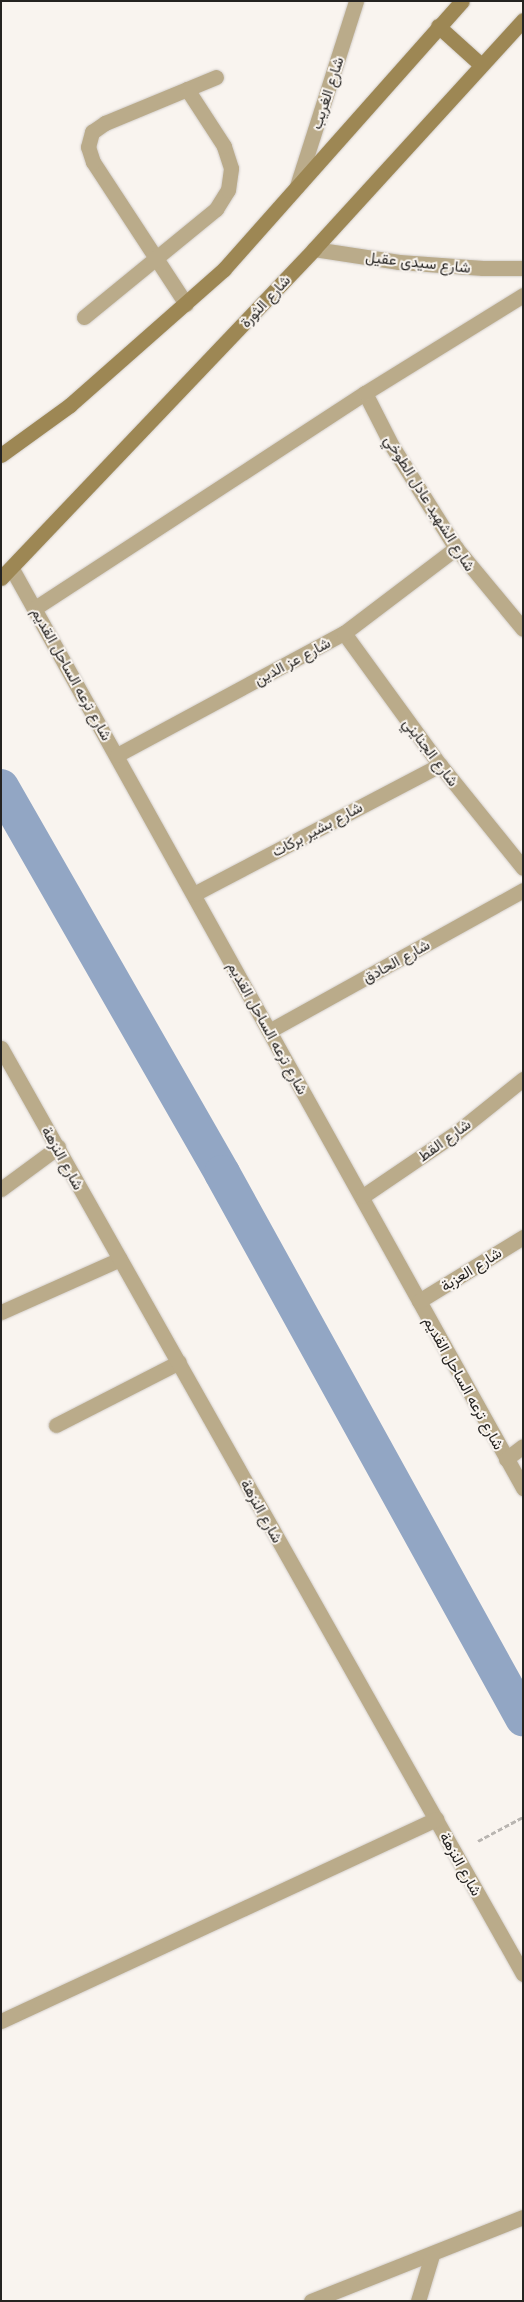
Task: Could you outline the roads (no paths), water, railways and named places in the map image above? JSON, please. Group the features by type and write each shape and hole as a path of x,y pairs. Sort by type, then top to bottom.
{"main road":[{"path":"1,455 70,405 224,269 462,1"},
{"name":"شارع الثورة","path":"7,574 314,249 480,64 523,20"},
{"path":"438,26 480,64"}],"street":[{"name":"شارع الغريب","path":"297,186 356,1"},
{"path":"186,304 93,162 88,147 92,132 105,123 216,77"},
{"path":"84,317 216,208 228,190 231,168 224,146 187,89"},
{"name":"شارع سيدى عقيل","path":"314,249 399,262 483,268 523,268"},
{"path":"35,608 365,393 523,295"},
{"name":"شارع الشهيد عادل الطوخي","path":"365,393 401,461 456,548 523,629"},
{"name":"شارع عز الدين","path":"117,756 344,633 456,548"},
{"name":"شارع ترعه الساحل القديم","path":"7,574 35,608 269,1031 363,1196 523,1488"},
{"name":"شارع الجنايني","path":"344,633 440,765 523,868"},
{"name":"شارع بشير بركات","path":"194,894 440,765"},
{"name":"شارع الحادق","path":"269,1031 523,890"},
{"name":"شارع النزهة","path":"1,1048 523,1974"},
{"name":"شارع القط","path":"363,1196 458,1132 523,1079"},
{"path":"1,1189 58,1148"},
{"name":"شارع العزبة","path":"419,1301 523,1237"},
{"path":"1,1312 120,1259"},
{"path":"56,1425 178,1362"},
{"path":"506,1459 523,1446"},
{"path":"3,2015 436,1819"},
{"path":"311,2301 432,2255 523,2217"},
{"path":"418,2301 432,2255"}],"waterway":[{"path":"1,787 222,1173 523,1718"}]}
